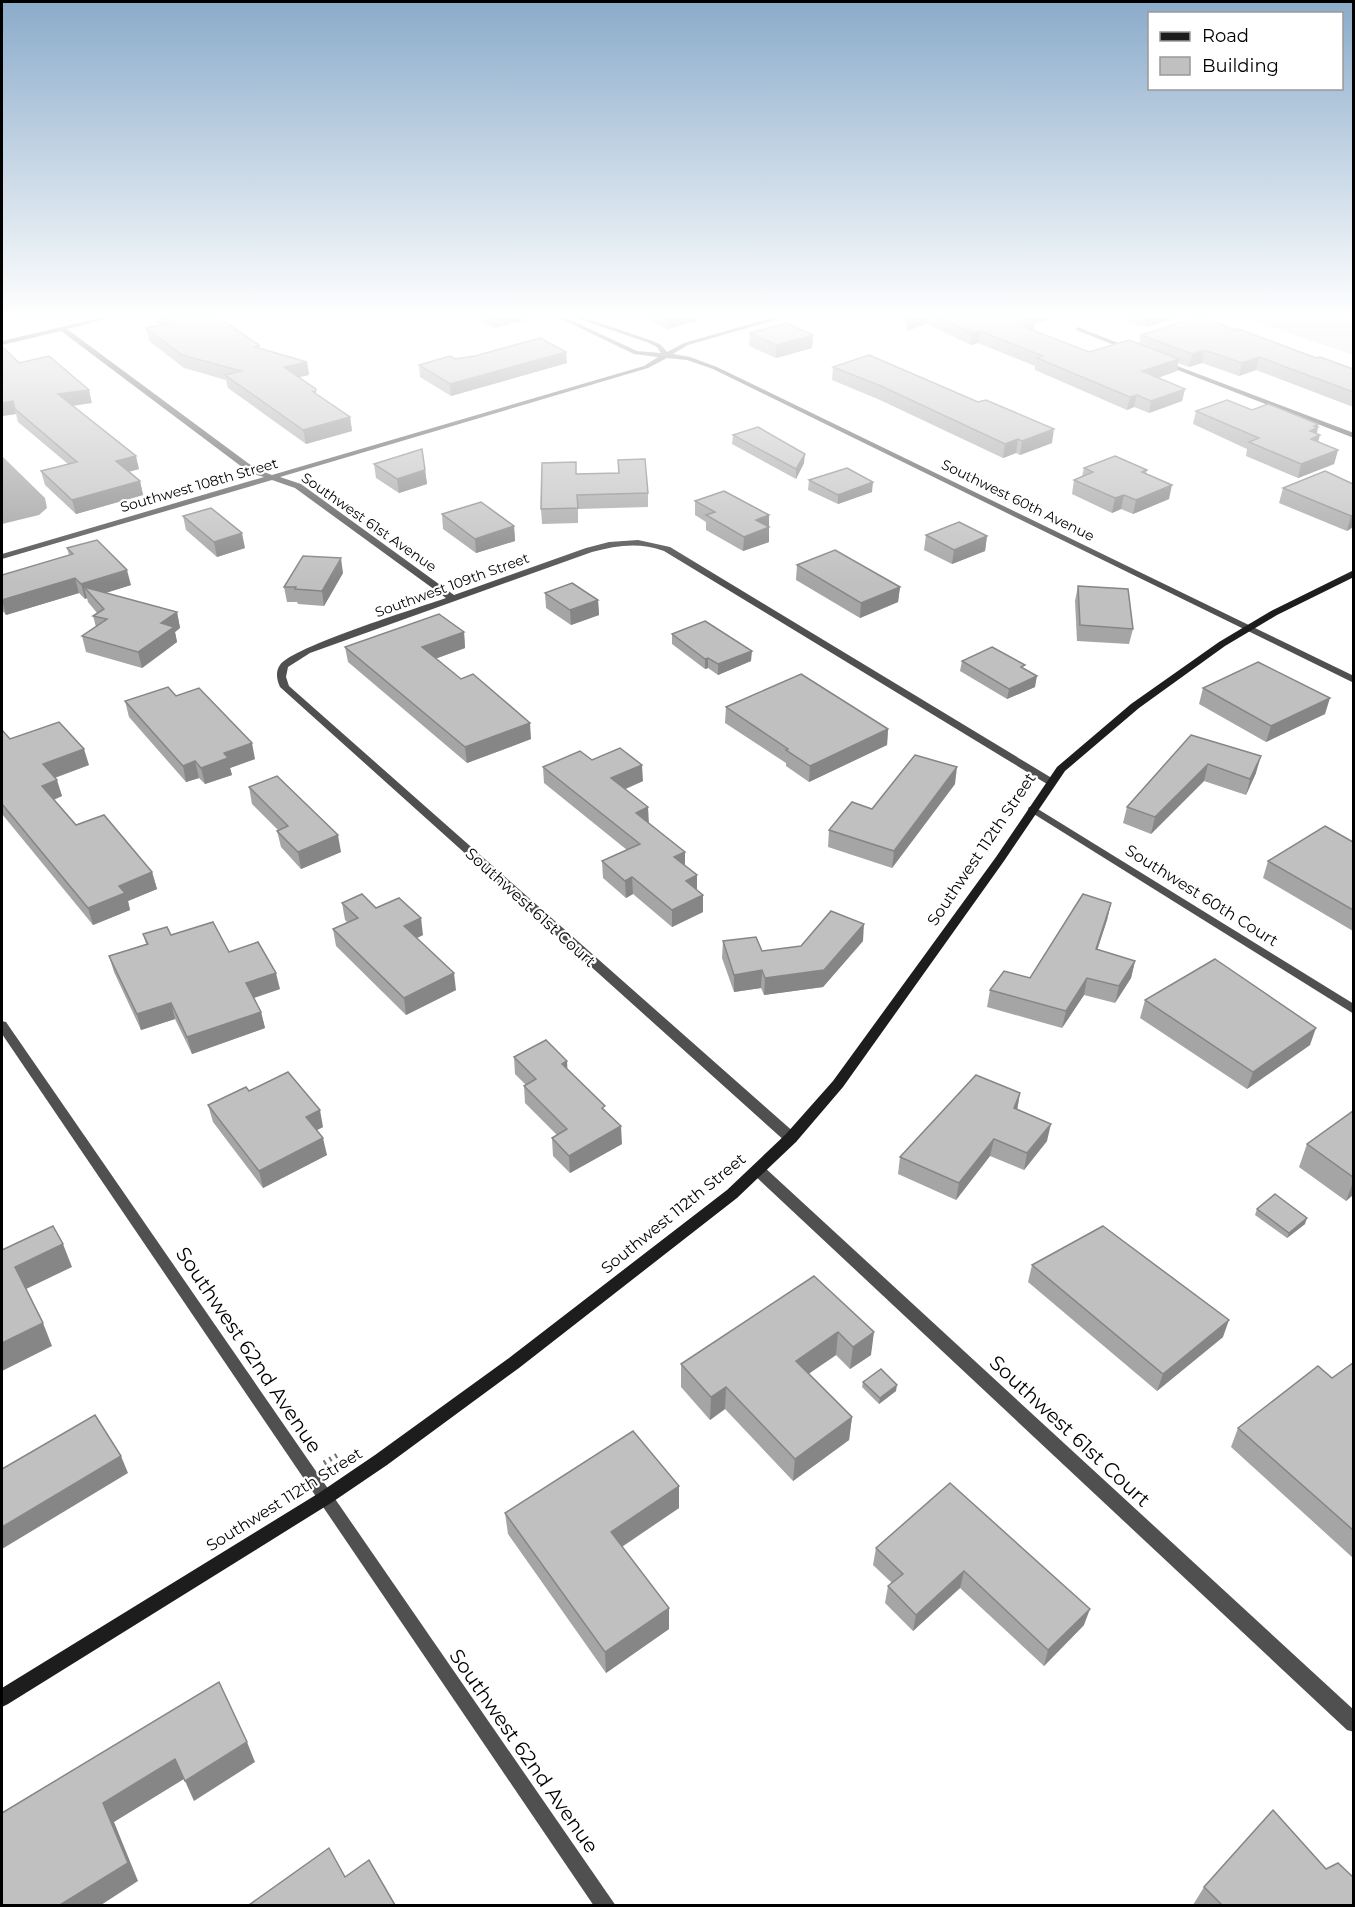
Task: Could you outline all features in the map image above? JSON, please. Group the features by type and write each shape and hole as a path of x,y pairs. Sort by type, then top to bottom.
{"main road":[{"name":"Southwest 112th Street","path":"2,1698 324,1498 413,1438 682,1234 758,1170 791,1138 831,1092 884,1022 1000,859 1051,782 1071,760 1136,706 1247,628 1353,573"}],"street":[{"name":"Southwest 61st Avenue","path":"166,406 253,471 298,486 453,599"},
{"name":"Southwest 108th Street","path":"2,557 516,406"},
{"name":"Southwest 60th Avenue","path":"791,406 1353,680"},
{"path":"1276,406 1353,436"},
{"name":"Southwest 109th Street","path":"281,670 289,661 307,651 604,546 640,542 667,549 1051,782"},
{"name":"Southwest 61st Court","path":"281,670 285,687 335,733 791,1138"},
{"name":"Southwest 60th Court","path":"1033,809 1353,1010"},
{"name":"Southwest 62nd Avenue","path":"2,1025 324,1498 606,1905"},
{"name":"Southwest 61st Court","path":"758,1170 1353,1723"}],"shaded area":[{"path":"2,456 45,498 47,508 39,515 2,524"}],"building":[{"path":"14,406 73,406 136,456 116,461 140,481 72,500 41,471 77,462"},
{"path":"269,406 334,406 350,417 303,430"},
{"path":"924,406 1000,406 1054,429 1022,441 1018,439 1005,444"},
{"path":"1210,406 1242,406 1252,410 1263,406 1273,406 1318,424 1314,426 1318,427 1310,431 1320,435 1311,439 1338,450 1301,464 1249,442 1259,438 1196,411"},
{"path":"758,427 805,454 796,469 733,435"},
{"path":"422,449 425,470 397,479 374,464"},
{"path":"1115,456 1147,470 1142,472 1172,485 1136,500 1124,495 1115,498 1074,480 1093,472 1084,468"},
{"path":"645,459 648,493 577,495 578,508 541,509 542,463 576,462 576,474 619,473 618,460"},
{"path":"847,468 873,482 838,495 809,480"},
{"path":"1325,471 1353,484 1353,515 1283,488"},
{"path":"724,491 769,515 756,520 769,527 744,537 706,515 715,512 695,501"},
{"path":"481,502 514,526 475,539 442,514"},
{"path":"211,508 242,533 214,542 183,516"},
{"path":"959,522 987,536 954,550 926,535"},
{"path":"97,540 127,570 81,584 75,578 2,600 2,575 73,554 67,548"},
{"path":"835,550 900,587 861,603 797,565"},
{"path":"303,556 341,558 322,591 284,587"},
{"path":"572,583 598,600 570,610 545,593"},
{"path":"1078,586 1128,589 1133,629 1080,625"},
{"path":"84,587 177,612 161,623 174,627 138,652 82,636 107,619 93,616 104,609"},
{"path":"439,614 464,632 422,647 461,679 473,674 530,723 465,747 345,647"},
{"path":"705,621 752,651 718,664 708,658 705,659 672,634"},
{"path":"992,647 1025,665 1021,667 1037,676 1009,689 962,661"},
{"path":"1258,662 1330,698 1271,726 1203,688"},
{"path":"801,674 888,729 810,766 726,707"},
{"path":"168,687 176,696 199,688 252,743 224,753 228,758 201,768 195,761 183,766 125,701"},
{"path":"59,722 84,749 43,764 57,780 42,786 76,825 104,815 152,872 119,886 125,893 88,908 2,804 2,730 10,739"},
{"path":"1191,735 1261,756 1250,779 1208,764 1155,817 1127,807"},
{"path":"620,748 642,765 611,778 648,807 636,813 685,852 674,857 697,875 686,881 703,895 672,910 632,877 625,881 602,861 640,844 543,767 580,751 592,760"},
{"path":"915,755 957,767 894,851 829,830 852,802 872,809"},
{"path":"277,776 338,835 298,852 277,831 288,826 249,787"},
{"path":"1325,826 1353,842 1353,910 1268,861"},
{"path":"362,894 376,908 399,898 421,918 404,926 454,973 404,998 333,929 358,918 342,903"},
{"path":"1083,894 1111,903 1096,949 1135,961 1119,986 1087,978 1066,1011 990,990 1004,971 1030,978"},
{"path":"831,911 864,924 824,970 765,978 762,970 734,975 723,941 756,937 762,951 801,946"},
{"path":"213,922 229,952 258,942 276,973 246,983 261,1012 187,1037 171,1003 137,1014 109,956 148,944 143,934 167,927 171,935"},
{"path":"1215,959 1316,1028 1253,1072 1145,1000"},
{"path":"546,1040 567,1061 562,1064 605,1106 602,1108 621,1126 569,1156 552,1138 567,1129 524,1086 536,1079 514,1057"},
{"path":"288,1072 320,1110 306,1117 323,1138 259,1171 208,1105 246,1087 249,1091"},
{"path":"976,1075 1020,1093 1014,1108 1051,1124 1027,1153 994,1139 959,1183 900,1157"},
{"path":"1353,1111 1353,1177 1307,1144"},
{"path":"1275,1194 1307,1218 1289,1233 1257,1209"},
{"path":"53,1226 63,1244 15,1267 43,1323 2,1343 2,1250"},
{"path":"1103,1226 1229,1320 1163,1374 1032,1265"},
{"path":"814,1276 874,1332 853,1347 838,1332 796,1361 852,1417 795,1459 726,1387 711,1397 681,1364"},
{"path":"1353,1363 1353,1530 1238,1428 1318,1366 1332,1378"},
{"path":"881,1369 897,1385 880,1398 863,1382"},
{"path":"95,1415 121,1456 2,1527 2,1469"},
{"path":"633,1431 679,1486 611,1532 669,1608 605,1652 505,1513"},
{"path":"950,1483 1090,1609 1048,1650 964,1571 916,1615 888,1586 903,1574 876,1548"},
{"path":"219,1682 247,1742 185,1781 175,1759 103,1803 128,1863 60,1905 2,1905 2,1813"},
{"path":"1273,1810 1326,1869 1338,1863 1353,1877 1353,1905 1222,1905 1204,1887"},
{"path":"329,1848 345,1877 369,1860 395,1905 249,1905"}]}
